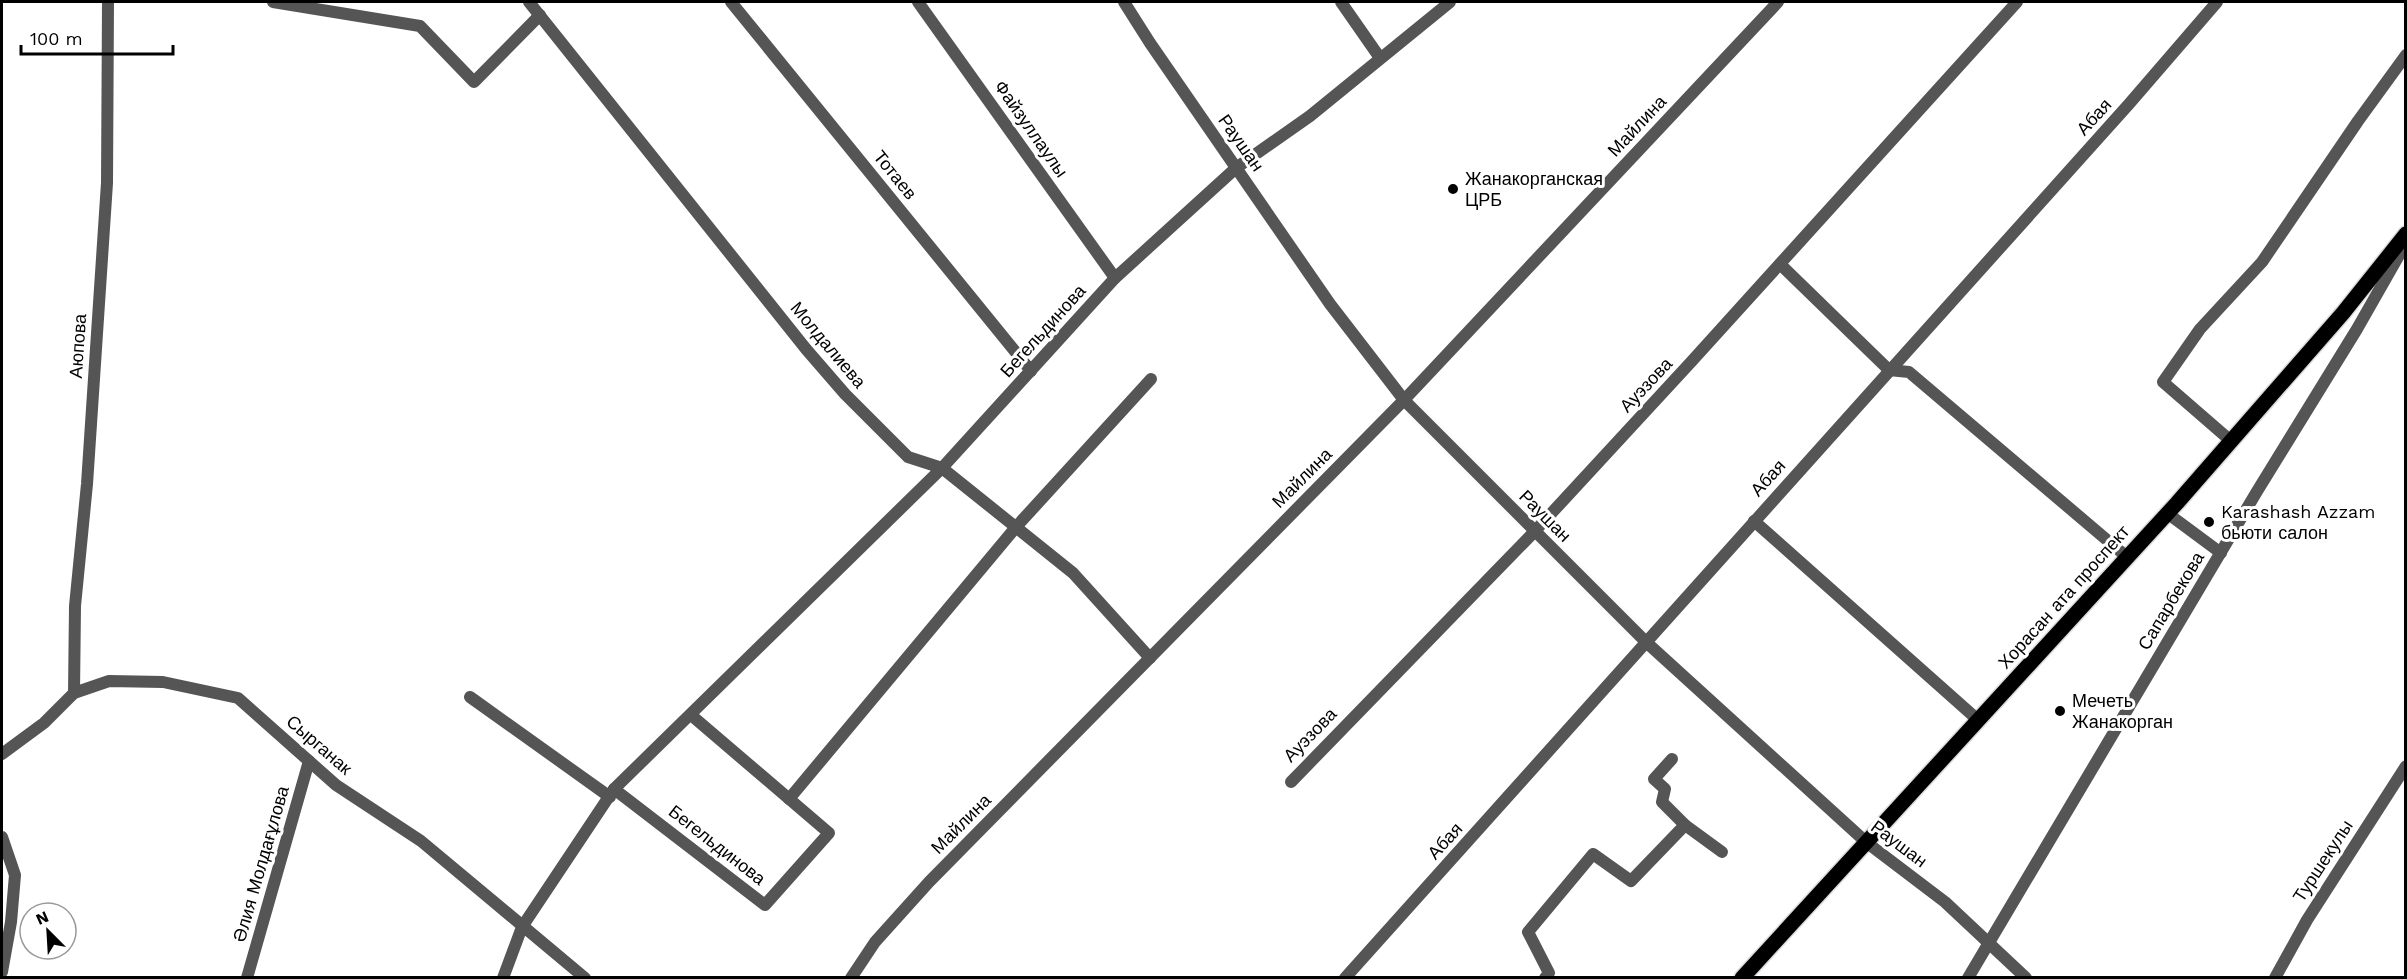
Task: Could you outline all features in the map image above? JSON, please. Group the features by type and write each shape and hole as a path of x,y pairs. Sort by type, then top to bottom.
{"main road":[{"name":"Хорасан ата проспект","path":"1742,978 2167,513 2343,313 2406,234"}],"street":[{"name":"Аюпова","path":"74,693 75,606 87,484 107,183 108,2"},
{"path":"273,2 420,27 474,82 540,15"},
{"name":"Молдалиева","path":"529,2 845,394 908,458 942,468 1073,573 1150,658"},
{"name":"Тотаев","path":"731,2 1031,371"},
{"name":"Файзуллаулы","path":"918,2 1115,278"},
{"name":"Раушан","path":"1124,2 1330,304 1404,400 1646,642 1866,842 1946,902 2026,978"},
{"path":"1341,2 1380,58"},
{"name":"Бегельдинова","path":"503,978 522,927 612,793 942,468 1115,278 1236,168 1310,116 1450,2"},
{"name":"Майлина","path":"851,978 875,942 928,882 1404,400 1778,2"},
{"name":"Ауэзова","path":"1291,782 1534,531 2017,2"},
{"name":"Абая","path":"1345,978 2129,104 2217,2"},
{"path":"2231,441 2163,382 2200,329 2262,262 2406,55"},
{"name":"Сапарбекова","path":"1968,978 2357,329 2406,243"},
{"path":"1780,264 1889,370 1909,372 2127,557"},
{"path":"789,799 1016,527 1152,379"},
{"path":"2167,513 2221,553"},
{"path":"1754,520 1977,720"},
{"name":"Сырганак","path":"2,754 44,723 74,693 109,681 163,682 238,698 336,785 421,841 585,978"},
{"name":"Бегельдинова","path":"470,697 612,793 765,905 829,833 691,715"},
{"path":"1672,759 1654,779 1665,789 1662,802 1685,825 1722,852"},
{"name":"Әлия Молдағұлова","path":"247,978 309,760"},
{"name":"Туршекулы","path":"2275,978 2307,920 2406,766"},
{"path":"1545,978 1549,973 1528,932 1593,854 1631,881 1685,825"},
{"path":"2,837 15,875 11,922 2,972"}],"place":[{"name":"Жанакорганская ЦРБ","path":"1453,189"},
{"name":"Karashash Azzam бьюти салон","path":"2209,522"},
{"name":"Мечеть Жанакорган","path":"2060,711"}]}
